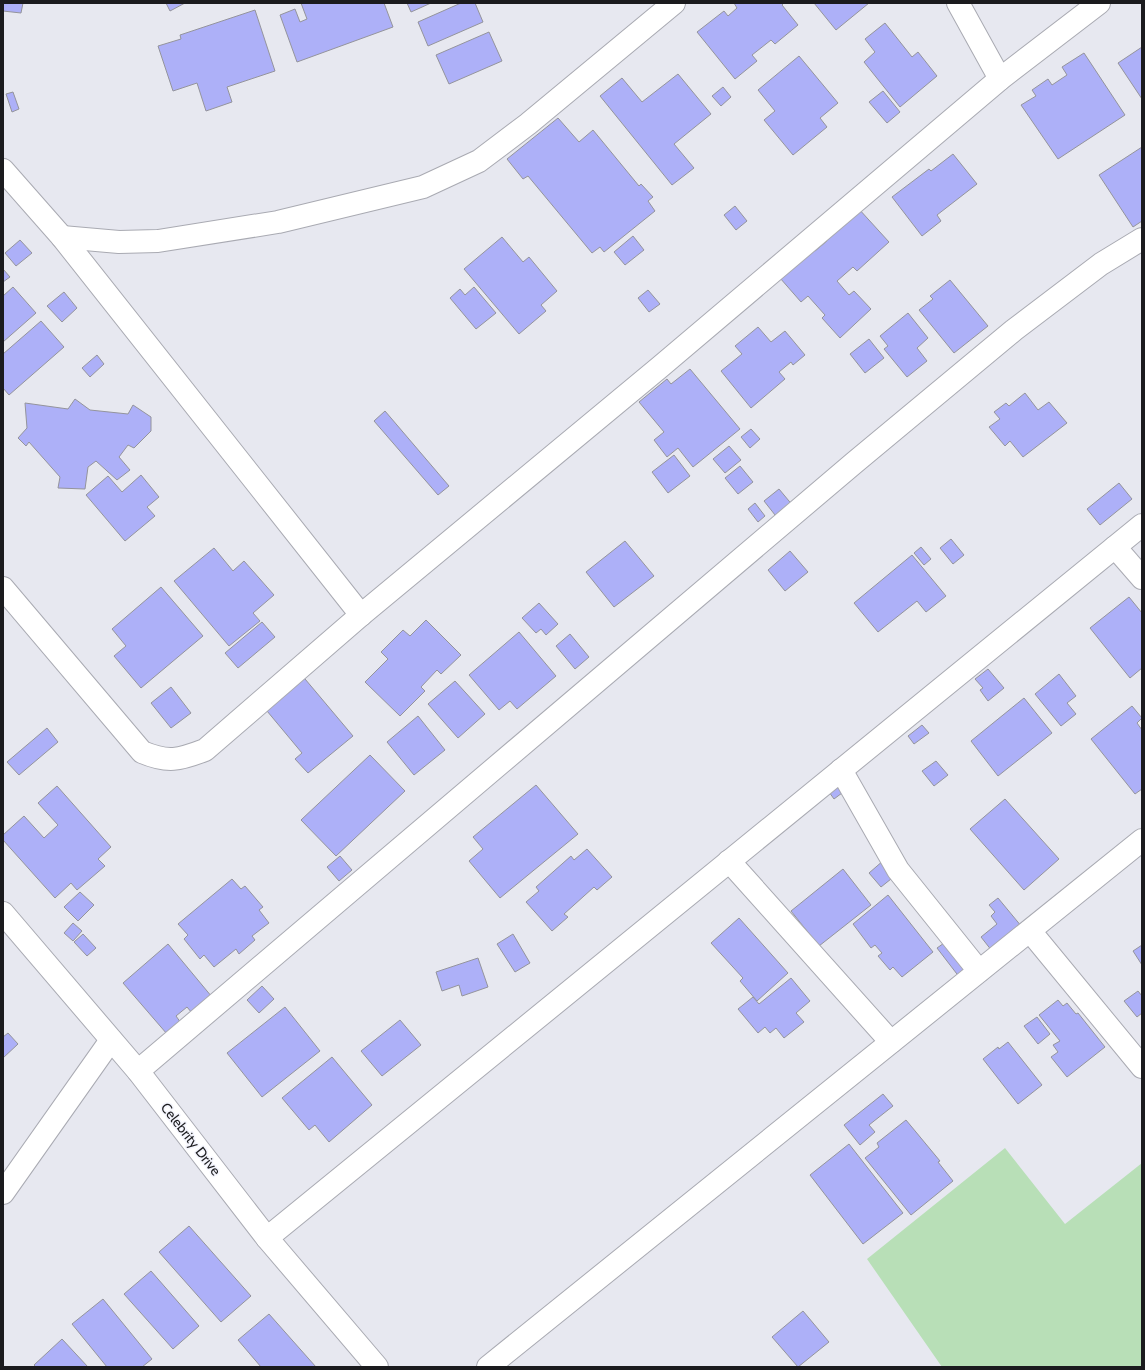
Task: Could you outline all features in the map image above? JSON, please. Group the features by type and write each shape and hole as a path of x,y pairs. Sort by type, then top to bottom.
{"street":[{"path":"62,237 119,242 158,241 278,222 423,186 480,161 528,124 674,3"},
{"path":"958,3 1000,79"},
{"path":"3,588 142,752 159,759 183,759 205,750 361,615 660,367 1000,79 1099,3"},
{"path":"3,170 62,237 361,615"},
{"path":"138,1071 854,463 1014,330 1101,264 1142,239"},
{"path":"266,1238 1142,525"},
{"path":"1115,547 1142,578"},
{"path":"841,770 898,870 979,972"},
{"path":"488,1367 1142,840"},
{"path":"729,861 891,1042"},
{"name":"Celebrity Drive","path":"3,913 138,1071 266,1238 377,1367"},
{"path":"1030,931 1142,1067"},
{"path":"3,1193 111,1040"}],"green space":[{"path":"1005,1148 1065,1224 1142,1163 1142,1367 942,1367 867,1259"}],"building":[{"path":"3,3 23,3 21,13 3,11"},
{"path":"166,3 185,3 170,11"},
{"path":"301,3 384,3 393,27 297,62 280,15 295,9 300,22 307,19"},
{"path":"407,3 431,3 411,12"},
{"path":"461,3 475,3 483,22 428,46 418,22"},
{"path":"734,3 784,3 782,5 798,25 775,44 771,40 752,55 757,61 735,79 697,32 724,11 728,16 737,8"},
{"path":"814,3 869,3 836,30"},
{"path":"255,10 275,71 227,87 232,102 206,111 197,83 173,91 158,46 181,39 180,35"},
{"path":"885,23 912,57 918,52 937,76 900,107 864,62 875,52 865,39"},
{"path":"489,32 502,61 449,84 436,55"},
{"path":"1142,47 1142,99 1118,63"},
{"path":"1084,53 1125,115 1058,159 1021,105 1036,96 1032,90 1048,79 1052,85 1067,75 1062,67"},
{"path":"799,56 838,103 820,118 827,127 793,155 764,120 775,111 758,90"},
{"path":"678,74 711,114 674,144 694,168 672,185 600,96 622,78 642,102"},
{"path":"723,87 731,97 721,106 712,96"},
{"path":"883,91 900,112 887,123 869,102"},
{"path":"13,92 19,109 12,112 6,94"},
{"path":"558,118 579,142 593,130 639,186 641,184 653,197 648,201 655,211 604,252 600,247 592,253 528,176 523,179 507,159"},
{"path":"1142,147 1142,221 1133,227 1099,175"},
{"path":"953,154 977,184 937,215 941,221 922,236 892,197 929,169 931,171"},
{"path":"735,206 747,221 736,230 724,215"},
{"path":"858,208 889,242 857,271 853,267 837,281 849,295 854,291 871,309 840,338 822,318 825,315 808,296 801,302 780,278 813,248 815,251 827,241 825,238"},
{"path":"633,236 644,250 625,265 614,252"},
{"path":"502,237 523,262 529,257 557,291 541,305 546,311 519,334 464,269"},
{"path":"20,240 32,253 16,266 5,253"},
{"path":"3,269 10,277 3,282"},
{"path":"950,280 988,326 954,353 919,310 933,299 930,296"},
{"path":"13,287 36,313 3,342 3,296"},
{"path":"474,287 496,313 476,329 450,298 460,289 465,295"},
{"path":"648,290 660,304 649,312 638,298"},
{"path":"64,292 77,308 62,322 47,306"},
{"path":"908,313 928,338 917,348 927,361 907,377 884,349 888,346 880,336"},
{"path":"41,321 64,347 9,395 3,388 3,354"},
{"path":"758,327 771,342 785,331 805,355 793,365 791,362 779,372 785,379 751,408 721,371 742,354 735,346"},
{"path":"869,339 884,358 865,373 850,354"},
{"path":"97,355 104,364 90,377 82,368"},
{"path":"690,369 740,429 693,467 678,448 667,457 654,440 664,432 639,402 667,379 671,384"},
{"path":"1025,393 1038,410 1049,402 1067,423 1023,457 1010,441 1005,446 989,427 1000,419 994,412 1006,403 1009,406"},
{"path":"75,399 90,410 128,414 133,405 151,417 151,431 134,448 128,445 119,457 130,470 117,480 96,461 88,467 85,489 58,488 60,477 29,442 26,446 18,438 27,428 25,403 68,409"},
{"path":"385,411 449,486 438,495 374,421"},
{"path":"751,429 760,439 750,448 741,437"},
{"path":"729,446 741,460 725,473 713,459"},
{"path":"674,455 690,476 668,493 652,472"},
{"path":"740,466 753,482 738,494 725,478"},
{"path":"141,475 159,497 147,507 155,516 125,541 86,495 108,476 122,492"},
{"path":"1119,483 1132,499 1100,525 1087,509"},
{"path":"779,489 794,507 779,520 764,501"},
{"path":"755,503 765,516 758,522 748,509"},
{"path":"951,539 964,555 953,564 940,548"},
{"path":"625,541 654,576 614,607 586,572"},
{"path":"921,547 931,559 924,565 914,553"},
{"path":"214,548 233,571 244,561 274,595 253,613 260,621 229,646 174,581"},
{"path":"790,551 808,572 785,591 768,570"},
{"path":"912,555 946,596 926,612 917,601 878,632 854,603"},
{"path":"161,587 203,636 141,688 114,656 126,646 112,629"},
{"path":"1129,597 1142,613 1142,668 1130,678 1090,628"},
{"path":"539,603 558,624 546,635 541,629 536,633 522,618"},
{"path":"426,620 461,655 441,674 437,670 421,687 425,691 400,716 365,682 388,659 381,652 403,630 410,636"},
{"path":"262,622 275,637 238,668 225,653"},
{"path":"519,632 556,676 517,709 510,701 499,710 469,675"},
{"path":"570,634 589,657 575,669 556,646"},
{"path":"988,669 1004,688 988,701 980,690 983,688 975,679"},
{"path":"300,673 353,736 308,773 295,759 302,753 262,705"},
{"path":"1059,674 1076,696 1067,703 1076,714 1061,726 1035,694"},
{"path":"455,681 485,714 458,738 428,704"},
{"path":"171,687 191,713 171,728 151,703"},
{"path":"1024,698 1052,733 998,776 971,741"},
{"path":"1132,706 1142,718 1137,723 1142,730 1142,789 1135,794 1091,739"},
{"path":"418,716 445,750 414,775 387,742"},
{"path":"922,725 929,733 914,744 908,736"},
{"path":"47,728 58,742 19,775 7,762"},
{"path":"370,755 405,791 336,856 301,820"},
{"path":"936,761 948,775 934,786 922,771"},
{"path":"840,783 846,790 834,799 829,792"},
{"path":"536,785 578,834 500,898 469,861 483,849 473,837"},
{"path":"57,786 111,847 98,859 105,866 77,890 71,883 55,898 3,840 3,835 24,816 44,838 58,825 38,803"},
{"path":"1005,799 1059,859 1024,890 970,829"},
{"path":"587,849 612,877 597,890 594,887 564,914 568,917 552,931 526,902 539,891 536,887 571,856 574,860"},
{"path":"340,856 352,870 339,881 327,867"},
{"path":"884,860 896,875 881,887 869,873"},
{"path":"843,869 871,905 819,946 791,911"},
{"path":"232,879 241,889 245,886 263,907 259,910 269,923 252,936 255,940 239,954 236,949 214,967 204,955 200,959 184,939 188,935 178,924"},
{"path":"80,892 94,905 78,921 64,907"},
{"path":"888,895 933,952 902,977 893,967 890,970 878,956 882,953 875,945 871,948 853,924"},
{"path":"998,898 1022,927 992,951 981,937 997,924 991,916 995,912 989,905"},
{"path":"739,918 788,973 757,1001 740,981 743,978 711,943"},
{"path":"73,923 82,931 73,941 64,933"},
{"path":"83,934 96,948 87,956 74,942"},
{"path":"513,934 530,963 515,972 497,944"},
{"path":"947,941 970,970 960,978 937,948"},
{"path":"168,944 212,997 192,1013 187,1007 176,1016 181,1023 167,1034 123,983"},
{"path":"1142,945 1142,965 1133,951"},
{"path":"478,958 488,987 462,996 459,985 442,991 436,972"},
{"path":"791,978 810,1001 796,1013 804,1022 784,1038 776,1028 770,1033 765,1027 758,1033 738,1009 753,997 759,1004"},
{"path":"262,986 274,999 259,1013 247,1000"},
{"path":"1138,991 1142,996 1142,1013 1137,1017 1124,1001"},
{"path":"1058,1000 1063,1006 1067,1003 1076,1014 1078,1013 1105,1047 1067,1077 1051,1057 1058,1052 1053,1045 1060,1041 1039,1015"},
{"path":"285,1007 320,1051 262,1097 227,1053"},
{"path":"1037,1017 1050,1034 1038,1044 1024,1026"},
{"path":"400,1020 421,1045 382,1076 361,1051"},
{"path":"8,1033 18,1044 3,1058 3,1037"},
{"path":"1008,1042 1042,1085 1018,1104 983,1059 998,1047 999,1049"},
{"path":"332,1057 372,1105 329,1142 315,1125 309,1130 282,1098"},
{"path":"883,1094 893,1106 869,1125 875,1132 860,1145 844,1125"},
{"path":"906,1120 940,1161 938,1162 953,1181 911,1215 865,1158 879,1147 877,1143"},
{"path":"849,1144 903,1213 863,1244 810,1175"},
{"path":"189,1226 251,1296 221,1322 159,1252"},
{"path":"151,1271 199,1326 173,1349 124,1294"},
{"path":"103,1299 152,1359 142,1367 107,1367 72,1324"},
{"path":"803,1311 829,1342 798,1367 772,1337"},
{"path":"269,1314 316,1367 261,1367 238,1340"},
{"path":"62,1339 88,1367 36,1367 34,1365"}]}
